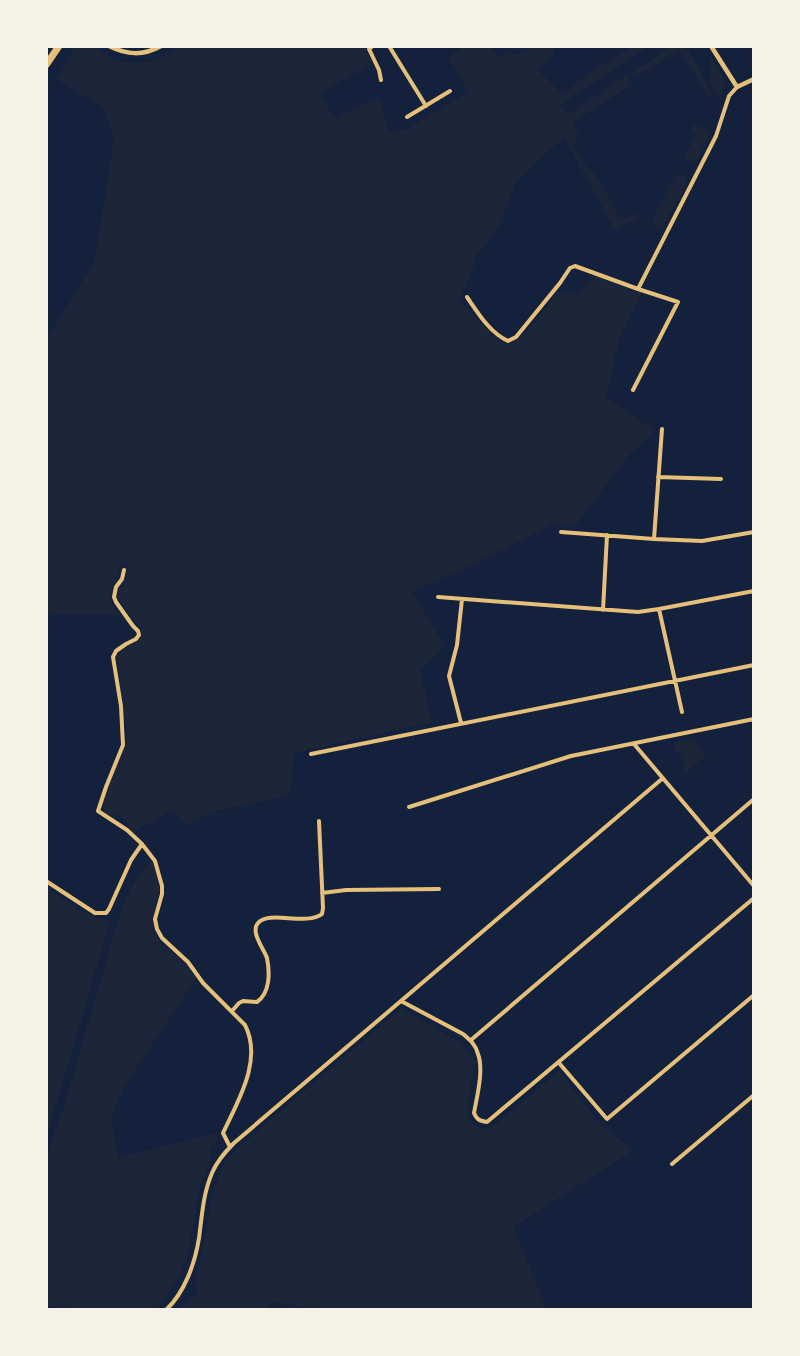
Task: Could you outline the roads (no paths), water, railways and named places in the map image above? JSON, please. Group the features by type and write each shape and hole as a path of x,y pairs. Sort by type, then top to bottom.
{"highway":[{"path":"46,65 59,46"}],"street":[{"path":"109,46 122,52 139,54 153,51 161,46"},
{"path":"373,46 369,49 381,80"},
{"path":"389,46 426,106"},
{"path":"711,46 737,87"},
{"path":"638,289 716,136 729,96 737,87 753,79"},
{"path":"407,117 450,91"},
{"path":"467,297 490,328 508,342 516,337 570,268 575,266 678,302 633,390"},
{"path":"654,539 662,429"},
{"path":"658,477 721,479"},
{"path":"561,532 702,541 753,532"},
{"path":"603,610 607,535"},
{"path":"124,570 114,597 139,635 116,651 113,657 122,706 123,746 98,811 128,831 155,861 162,886 155,919 159,934 188,962 203,982 248,1029 251,1037 251,1061 242,1092 223,1133 230,1147"},
{"path":"438,597 638,612 753,591"},
{"path":"461,723 449,676 457,645 462,598"},
{"path":"659,609 682,712"},
{"path":"311,754 753,664"},
{"path":"409,807 571,756 753,719"},
{"path":"634,744 753,886"},
{"path":"166,1310 180,1292 190,1272 211,1175 230,1147 663,778"},
{"path":"471,1040 753,799"},
{"path":"232,1011 239,1003 257,1002 266,993 268,967 256,933 259,921 314,918 322,914 319,821"},
{"path":"46,881 95,914 106,913 131,860 142,844"},
{"path":"322,893 346,890 439,889"},
{"path":"400,1001 471,1040 479,1055 479,1077 474,1113 476,1118 488,1122 753,898"},
{"path":"559,1063 607,1119 753,995"},
{"path":"672,1164 753,1095"}]}
